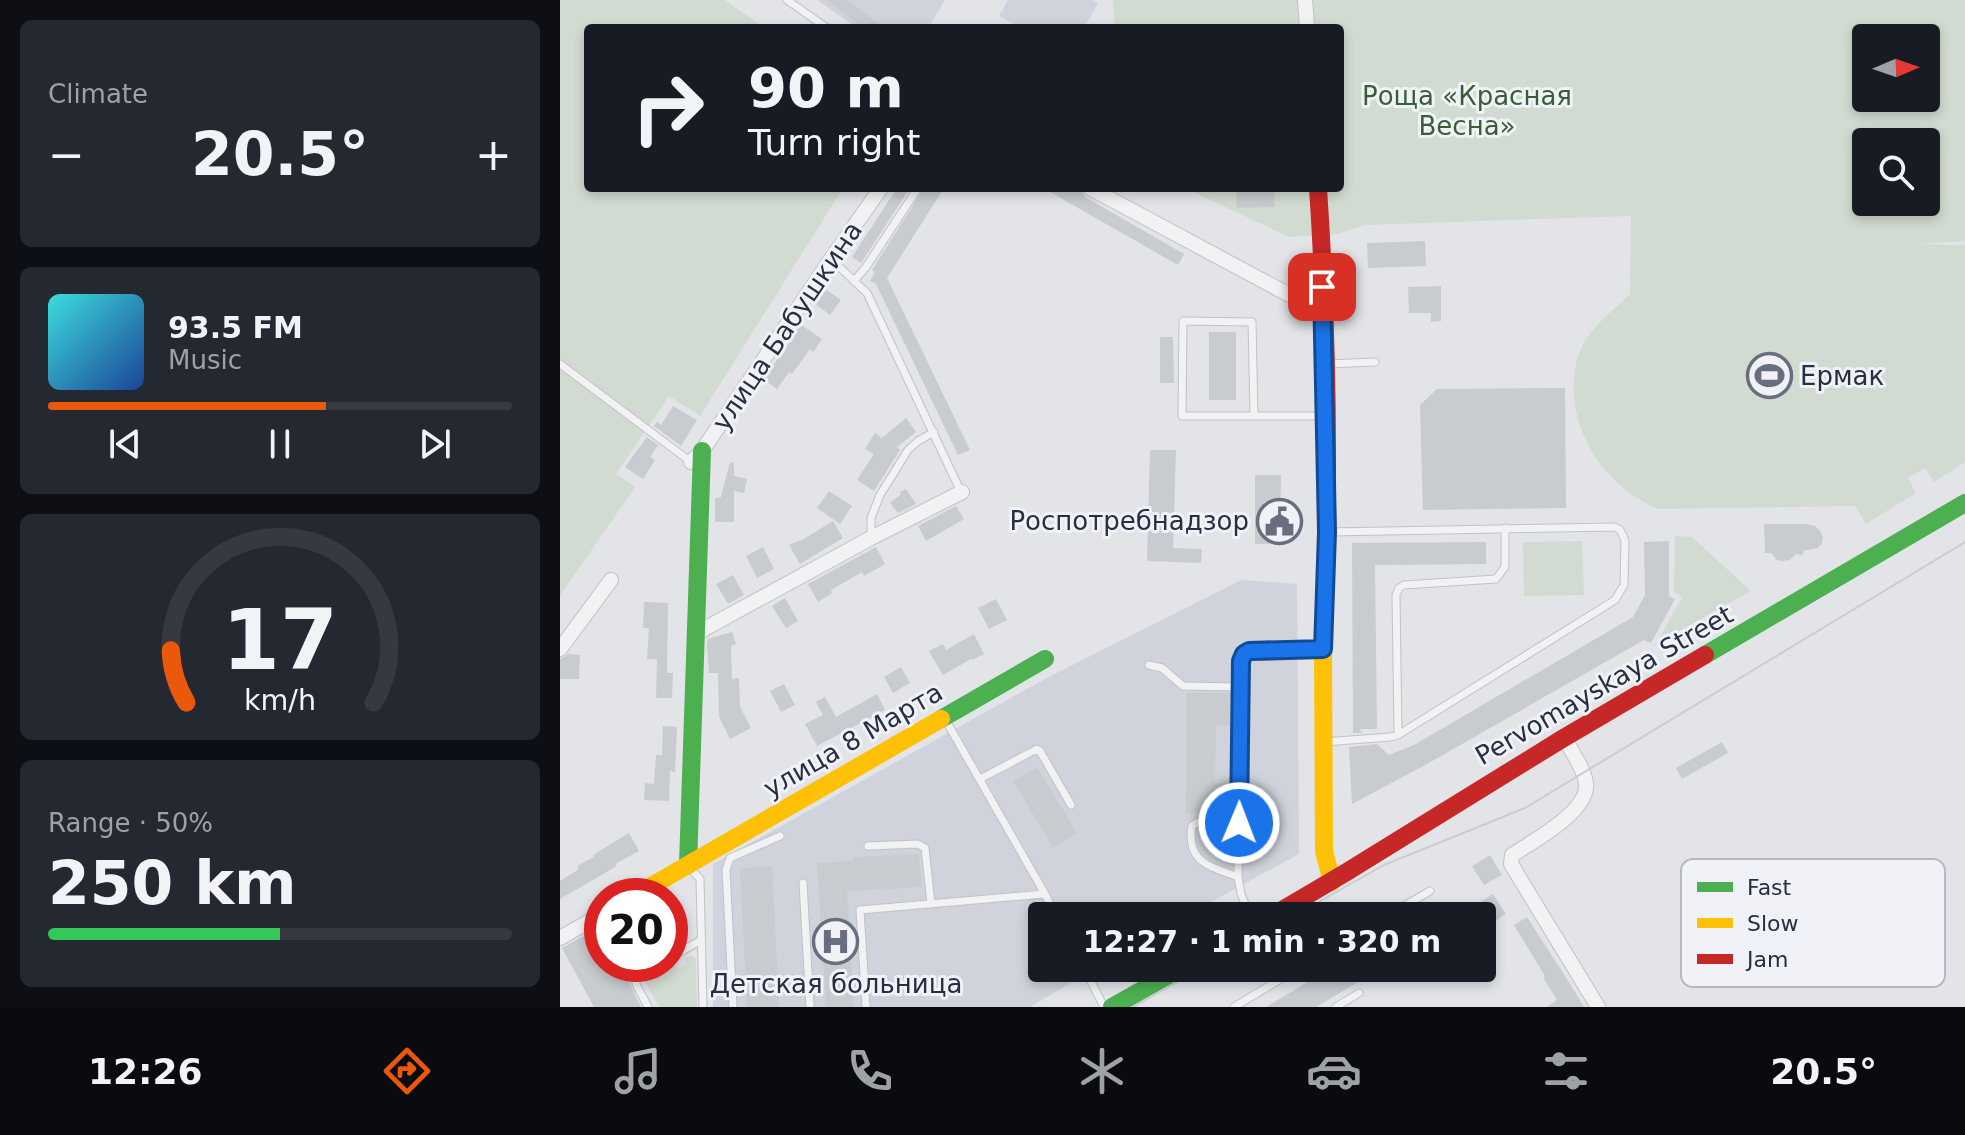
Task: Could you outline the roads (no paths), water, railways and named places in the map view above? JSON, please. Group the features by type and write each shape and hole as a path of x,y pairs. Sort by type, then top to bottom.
{"street":[{"path":"1305,0 1307,24"},
{"name":"улица Бабушкина","path":"697,456 878,192"},
{"path":"1097,192 1323,313"},
{"path":"1319,192 1330,234 1323,313 1327,532 1323,649 1324,851 1332,882"},
{"path":"688,865 697,456"},
{"path":"695,634 962,492"},
{"name":"Pervomayskaya Street","path":"1297,902 1564,737 1965,503"},
{"path":"560,649 611,580"},
{"name":"улица 8 Марта","path":"665,878 1045,659"},
{"path":"1564,737 1586,780 1587,792 1570,816 1512,855 1511,864 1598,1007"},
{"path":"560,938 584,924"},
{"path":"1112,1007 1156,982"}],"lane":[{"path":"787,0 821,24"},
{"path":"854,281 915,192"},
{"path":"831,259 867,293 962,492"},
{"path":"1254,415 1252,322 1183,321 1182,416 1326,417"},
{"path":"1325,364 1375,362"},
{"path":"560,364 697,456"},
{"path":"871,538 871,518 880,495 908,450 934,432"},
{"path":"1324,742 1398,735 1615,600 1624,585 1625,540 1615,527 1327,532"},
{"path":"1398,735 1396,595 1399,588 1404,585 1496,579 1505,567 1505,528"},
{"path":"1244,902 1238,877 1241,661 1249,651 1323,649"},
{"path":"1149,665 1162,668 1183,686 1241,687"},
{"path":"944,717 1049,902"},
{"path":"980,779 1037,749 1071,805"},
{"path":"1238,877 1204,865 1194,852 1190,838 1192,826 1203,819 1239,823"},
{"path":"733,1007 726,870 730,858 780,836"},
{"path":"868,846 918,844 925,848 931,904"},
{"path":"688,865 700,879 703,1007"},
{"path":"803,883 810,1007"},
{"path":"1411,902 1430,891"},
{"path":"866,1007 860,910 1045,894"},
{"path":"688,948 701,940"},
{"path":"636,982 640,996 648,1007"},
{"path":"1091,982 1104,1007"},
{"path":"1234,1007 1276,982"},
{"path":"1336,1007 1359,993"}],"tram line":[{"path":"1319,902 1384,865 1525,808 1965,542"},
{"path":"1133,1007 1177,982"}],"place":[{"name":"Ермак","path":"1769,376"},
{"name":"Роспотребнадзор","path":"1280,521"},
{"name":"Детская больница","path":"836,941"}],"park label":[{"name":"Роща «Красная Весна»","path":"1467,111"}]}
